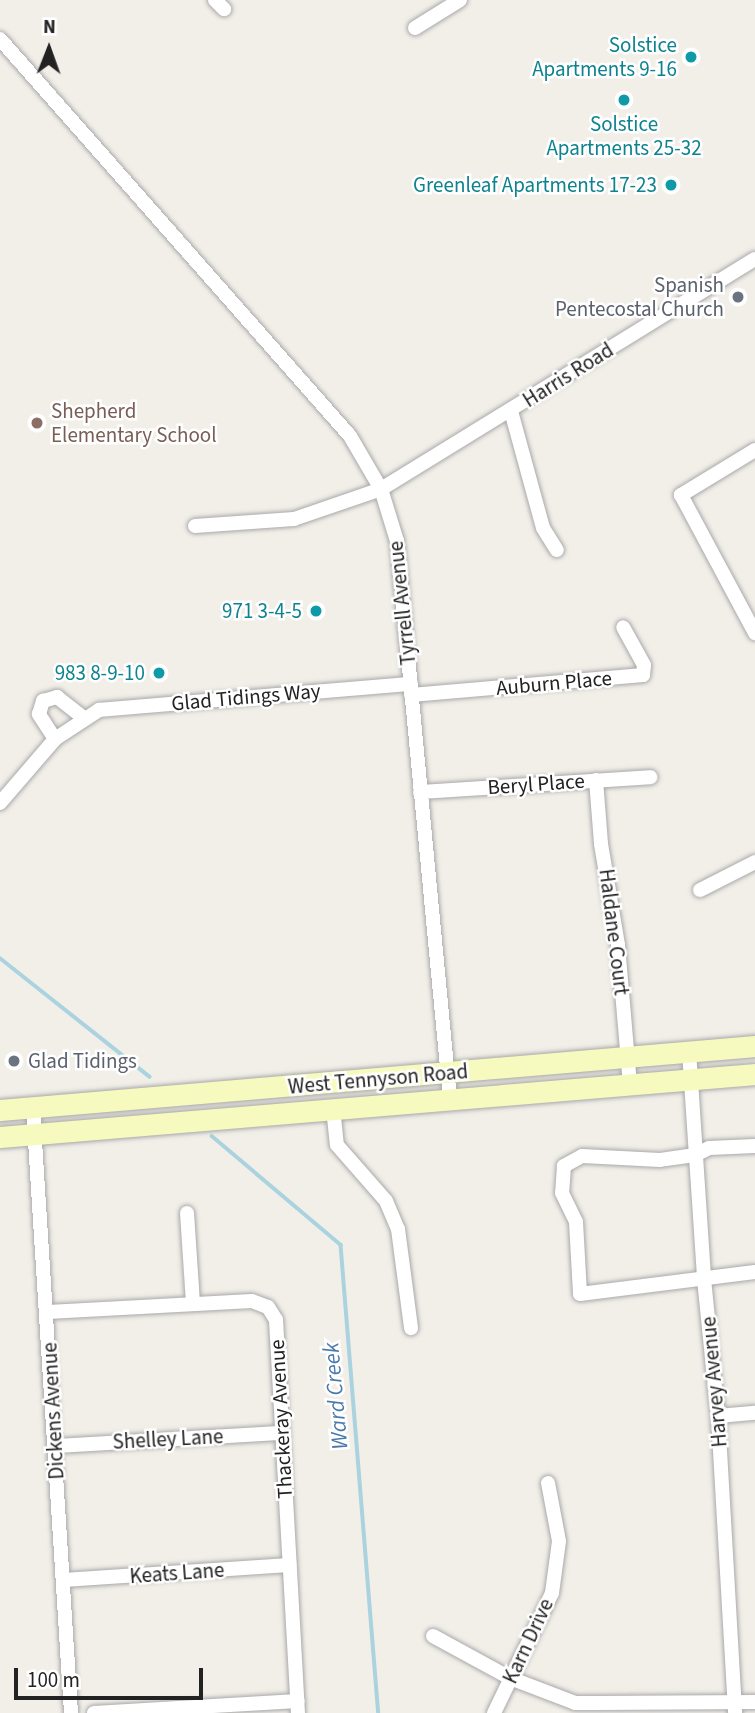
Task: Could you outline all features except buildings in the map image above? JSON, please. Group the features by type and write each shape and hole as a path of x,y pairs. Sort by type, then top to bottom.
{"main road":[{"name":"West Tennyson Road","path":"0,1110 755,1046"},
{"name":"West Tennyson Road","path":"0,1137 755,1074"}],"street":[{"path":"415,28 460,0"},
{"name":"Tyrrell Avenue","path":"0,39 350,436 381,489 397,541 450,1099"},
{"name":"Harris Road","path":"195,526 252,526 294,519 381,489 755,259"},
{"path":"511,411 543,528 557,550"},
{"path":"755,450 681,495 755,633"},
{"name":"Auburn Place","path":"411,689 643,675 644,666 623,627"},
{"name":"Glad Tidings Way","path":"0,803 55,739 99,710 411,689"},
{"path":"55,739 39,714 43,701 57,698 84,718"},
{"name":"Beryl Place","path":"420,792 651,777"},
{"name":"Haldane Court","path":"597,780 630,1085"},
{"path":"700,890 755,862"},
{"name":"Harvey Avenue","path":"689,1051 704,1279 718,1416 735,1708"},
{"name":"Dickens Avenue","path":"33,1108 48,1312 71,1713"},
{"path":"333,1108 337,1145 386,1200 398,1229 411,1328"},
{"path":"755,1146 709,1148 695,1155 660,1160 582,1156 564,1166 562,1192 576,1222 580,1294 755,1272"},
{"path":"187,1213 193,1303"},
{"name":"Thackeray Avenue","path":"48,1312 252,1301 268,1307 276,1320 298,1707"},
{"path":"718,1416 755,1413"},
{"name":"Shelley Lane","path":"55,1446 281,1433"},
{"name":"Karn Drive","path":"494,1713 552,1593 559,1541 548,1483"},
{"name":"Keats Lane","path":"63,1580 290,1565"},
{"path":"433,1636 510,1678 575,1703 735,1708 755,1702"},
{"path":"94,1713 298,1707"}],"waterway":[{"name":"Ward Creek","path":"0,958 150,1077"},
{"name":"Ward Creek","path":"212,1136 341,1245 379,1713"}],"place":[{"name":"Solstice Apartments 9-16","path":"691,57"},
{"name":"Solstice Apartments 25-32","path":"624,100"},
{"name":"Greenleaf Apartments 17-23","path":"671,185"},
{"name":"Spanish Pentecostal Church","path":"738,297"},
{"name":"Shepherd Elementary School","path":"37,423"},
{"name":"971 3-4-5","path":"316,611"},
{"name":"983 8-9-10","path":"159,673"},
{"name":"Glad Tidings","path":"14,1061"}]}
